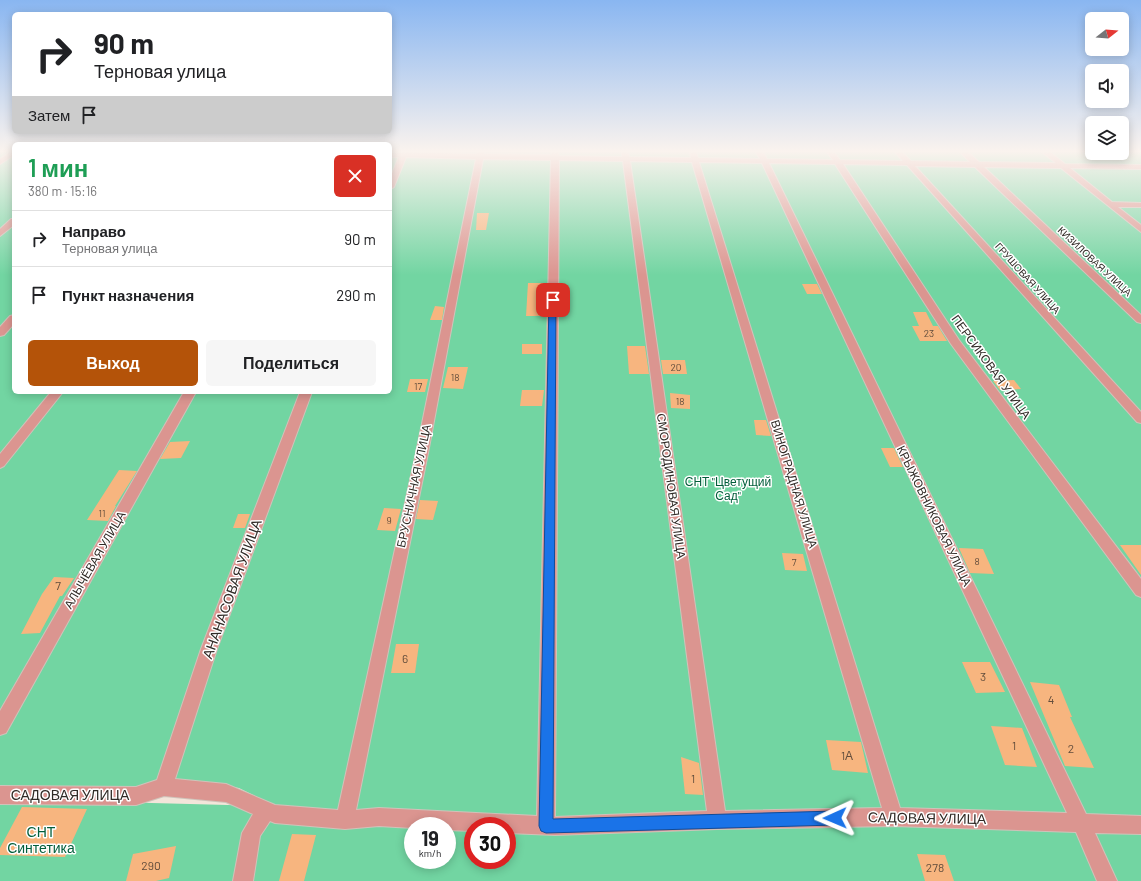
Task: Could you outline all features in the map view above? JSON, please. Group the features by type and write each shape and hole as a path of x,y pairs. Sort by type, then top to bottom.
{"street":[{"name":"БРУСНИЧНАЯ УЛИЦА","path":"345,820 423,445 473,193"},
{"path":"546,826 554,193"},
{"name":"СМОРОДИНОВАЯ УЛИЦА","path":"631,193 717,820"},
{"name":"ВИНОГРАДНАЯ УЛИЦА","path":"705,193 894,817"},
{"name":"КРЫЖОВНИКОВАЯ УЛИЦА","path":"780,193 1081,823 1107,881"},
{"name":"ПЕРСИКОВАЯ УЛИЦА","path":"858,193 955,342 1141,590"},
{"name":"ГРУШОВАЯ УЛИЦА","path":"936,193 1141,420"},
{"name":"КИЗИЛОВАЯ УЛИЦА","path":"1008,193 1141,320"},
{"path":"1098,193 1141,229"},
{"path":"1111,204 1141,205"},
{"path":"0,233 12,223"},
{"path":"0,333 12,320"},
{"path":"0,463 55,394"},
{"name":"АЛЫЧЁВАЯ УЛИЦА","path":"0,727 189,394"},
{"name":"АНАНАСОВАЯ УЛИЦА","path":"164,787 209,649 305,394"},
{"name":"САДОВАЯ УЛИЦА","path":"0,795 136,796 164,787 226,793 275,814 345,820 379,817 546,826 717,820 894,817 1141,825"},
{"path":"243,881 251,834 266,810"}],"green space":[{"name":"СНТ \"Цветущий Сад\"","path":"0,193 12,193 12,394 392,394 392,193 1141,193 1141,881 1100,881 1074,827 1097,881 0,881 0,799 263,806 261,799 239,788 195,781 123,789 0,789"}],"building":[{"path":"477,213 489,213 486,230 476,230"},
{"path":"528,283 546,283 546,316 526,316"},
{"path":"802,284 817,284 822,294 807,294"},
{"path":"435,306 444,307 442,320 430,320"},
{"path":"913,312 926,312 933,326 938,326 947,341 920,341 912,326 919,326"},
{"path":"522,344 542,344 542,354 522,354"},
{"path":"627,346 645,346 649,374 629,374"},
{"path":"661,360 685,360 687,374 663,374"},
{"path":"448,367 468,367 463,389 443,388"},
{"path":"410,379 428,379 425,392 407,392"},
{"path":"1014,380 1021,389 1000,390 993,381"},
{"path":"522,390 544,390 542,406 520,406"},
{"path":"670,393 690,395 690,409 671,408"},
{"path":"754,420 766,420 771,436 756,435"},
{"path":"190,441 181,458 160,459 170,442"},
{"path":"881,448 894,448 903,467 890,467"},
{"path":"119,470 137,471 115,506 108,521 87,520"},
{"path":"420,500 438,501 433,520 416,519"},
{"path":"384,508 401,509 395,531 377,530"},
{"path":"238,514 250,514 245,528 233,528"},
{"path":"1120,545 1141,545 1141,575"},
{"path":"959,548 983,549 994,574 970,573"},
{"path":"782,553 803,554 807,571 785,570"},
{"path":"54,577 74,578 62,596 60,596 40,633 21,634 42,594"},
{"path":"396,644 419,644 415,673 391,673"},
{"path":"962,662 990,662 1005,692 976,693"},
{"path":"1030,682 1059,685 1072,717 1070,717 1094,768 1065,766"},
{"path":"991,726 1022,728 1037,767 1005,765"},
{"path":"826,740 861,742 868,773 832,770"},
{"path":"681,757 699,763 703,795 685,794"},
{"path":"22,807 87,809 65,857 0,855 0,848"},
{"path":"292,834 316,835 304,881 279,881"},
{"path":"176,846 169,878 156,881 126,881 133,854"},
{"path":"917,854 945,855 954,881 925,881"}],"route":[{"path":"553,300 546,826 717,820 835,818"}],"park label":[{"name":"СНТ Синтетика","path":"41,840"}]}
